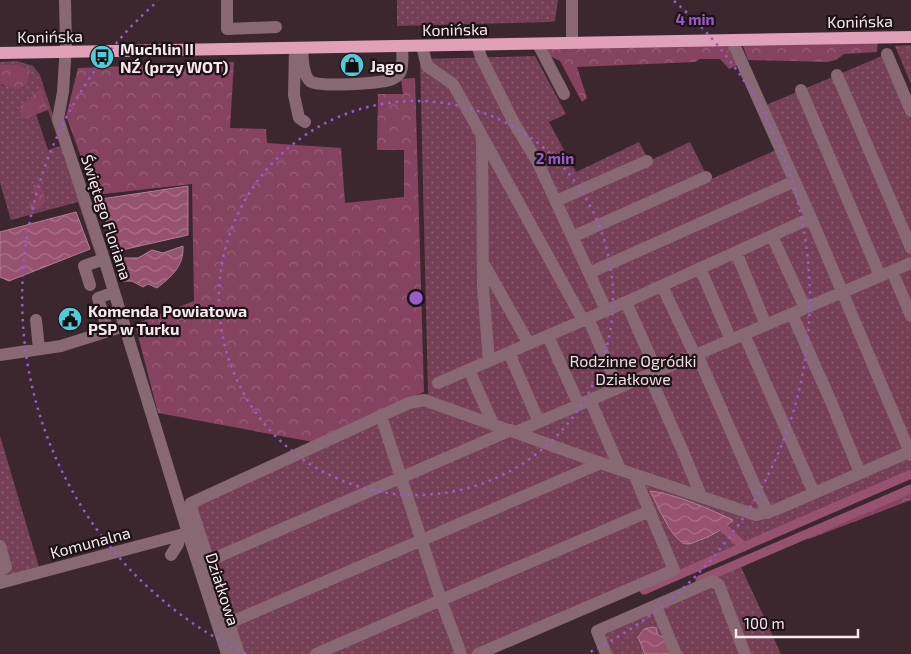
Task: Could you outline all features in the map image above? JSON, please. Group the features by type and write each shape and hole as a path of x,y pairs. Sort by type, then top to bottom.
{"main road":[{"name":"Konińska","path":"0,53 402,46 479,51 538,44 911,37"}],"street":[{"name":"Świętego Floriana","path":"65,0 63,92 58,119 104,259 184,534"},
{"path":"227,0 227,29 276,27"},
{"path":"572,0 572,43"},
{"path":"239,654 224,625 191,503 409,403 424,400 601,463 756,514 768,513 910,453 811,218 732,40"},
{"path":"538,44 564,94"},
{"path":"298,48 309,80 319,85 381,82 392,79 401,70 402,46"},
{"path":"422,46 427,66 444,77 458,93 585,319 618,388"},
{"path":"298,48 295,102 299,118 305,122"},
{"path":"479,51 556,201 606,310"},
{"path":"887,54 911,111"},
{"path":"837,75 911,248"},
{"path":"801,90 886,274 911,316"},
{"path":"481,134 484,287 489,361"},
{"path":"556,201 646,160"},
{"path":"572,237 706,177"},
{"path":"589,274 795,181"},
{"path":"438,383 626,302 811,218"},
{"path":"772,236 805,308"},
{"path":"736,252 766,325"},
{"path":"90,285 84,266 104,259"},
{"path":"208,561 911,263"},
{"path":"484,266 529,344"},
{"path":"700,268 731,340"},
{"path":"662,286 696,355 768,513"},
{"path":"108,331 98,298 114,292"},
{"path":"626,302 701,496"},
{"path":"792,314 860,473"},
{"path":"36,320 39,349"},
{"path":"0,355 61,346 124,326"},
{"path":"744,334 814,493"},
{"path":"548,336 620,469"},
{"path":"509,353 539,422"},
{"path":"469,370 493,424"},
{"path":"381,416 461,654"},
{"path":"224,625 601,463"},
{"path":"478,654 674,570 634,474"},
{"path":"316,654 650,511"},
{"path":"171,555 184,534"},
{"name":"Komunalna","path":"0,583 184,534"},
{"name":"Działkowa","path":"184,534 224,625 227,654"},
{"path":"0,546 6,567 0,572"},
{"path":"606,654 597,631 712,581 719,585 745,654"},
{"path":"656,606 676,654"}],"green space":[{"path":"397,0 558,0 555,21 549,22 397,26"},
{"path":"878,41 877,52 844,54 836,60 827,62 748,60 742,43"},
{"path":"723,43 731,48 740,64 729,69 720,59 700,59 695,62 577,67 587,98 582,102 560,61 550,56 547,47"},
{"path":"911,45 911,84 895,46"},
{"name":"Rodzinne Ogródki Działkowe","path":"889,53 911,108 911,469 735,547 483,654 235,654 189,507 428,394 420,59 535,56 566,114 549,122 576,172 639,142 649,161 690,142 709,180 776,150 759,108"},
{"path":"17,61 33,66 40,75 98,255 96,256 78,202 11,220 0,183 0,84 4,86 16,65 0,65 0,62","holes":["41,89 60,146 48,150 36,114 19,107"]},
{"path":"234,62 230,128 266,129 267,143 341,148 345,203 404,197 404,150 377,150 378,94 403,94 401,79 415,78 424,392 313,442 158,413 135,324 194,301 192,184 95,195 66,116 78,68"},
{"path":"0,65 16,65 30,70 26,84 17,89 0,84"},
{"path":"41,88 48,110 26,118 21,117 19,107"},
{"path":"40,183 45,200 40,207 32,210 28,203 36,201 33,186"},
{"path":"0,436 39,567 0,577"},
{"path":"911,486 911,500 809,539 798,534"},
{"path":"741,567 781,654 604,654 595,630"}],"water":[{"path":"188,186 188,235 113,252 101,199"},
{"path":"76,212 90,249 9,281 0,277 0,232"},
{"path":"183,246 183,253 176,270 157,288 148,284 143,287 132,281 123,281 117,276 119,258 138,258 152,250 163,253"},
{"path":"650,491 681,498 733,520 719,531 703,539 690,544 682,543 671,531"},
{"path":"656,628 658,635 665,638 672,654 645,654 638,637 644,629"}],"waterway":[{"path":"644,590 911,474"},
{"path":"700,580 911,489"},
{"path":"724,528 744,547"}],"place":[{"name":"Muchlin II NŹ (przy WOT)","path":"102,57"},
{"name":"Jago","path":"352,65"},
{"name":"Komenda Powiatowa PSP w Turku","path":"70,319"}]}
